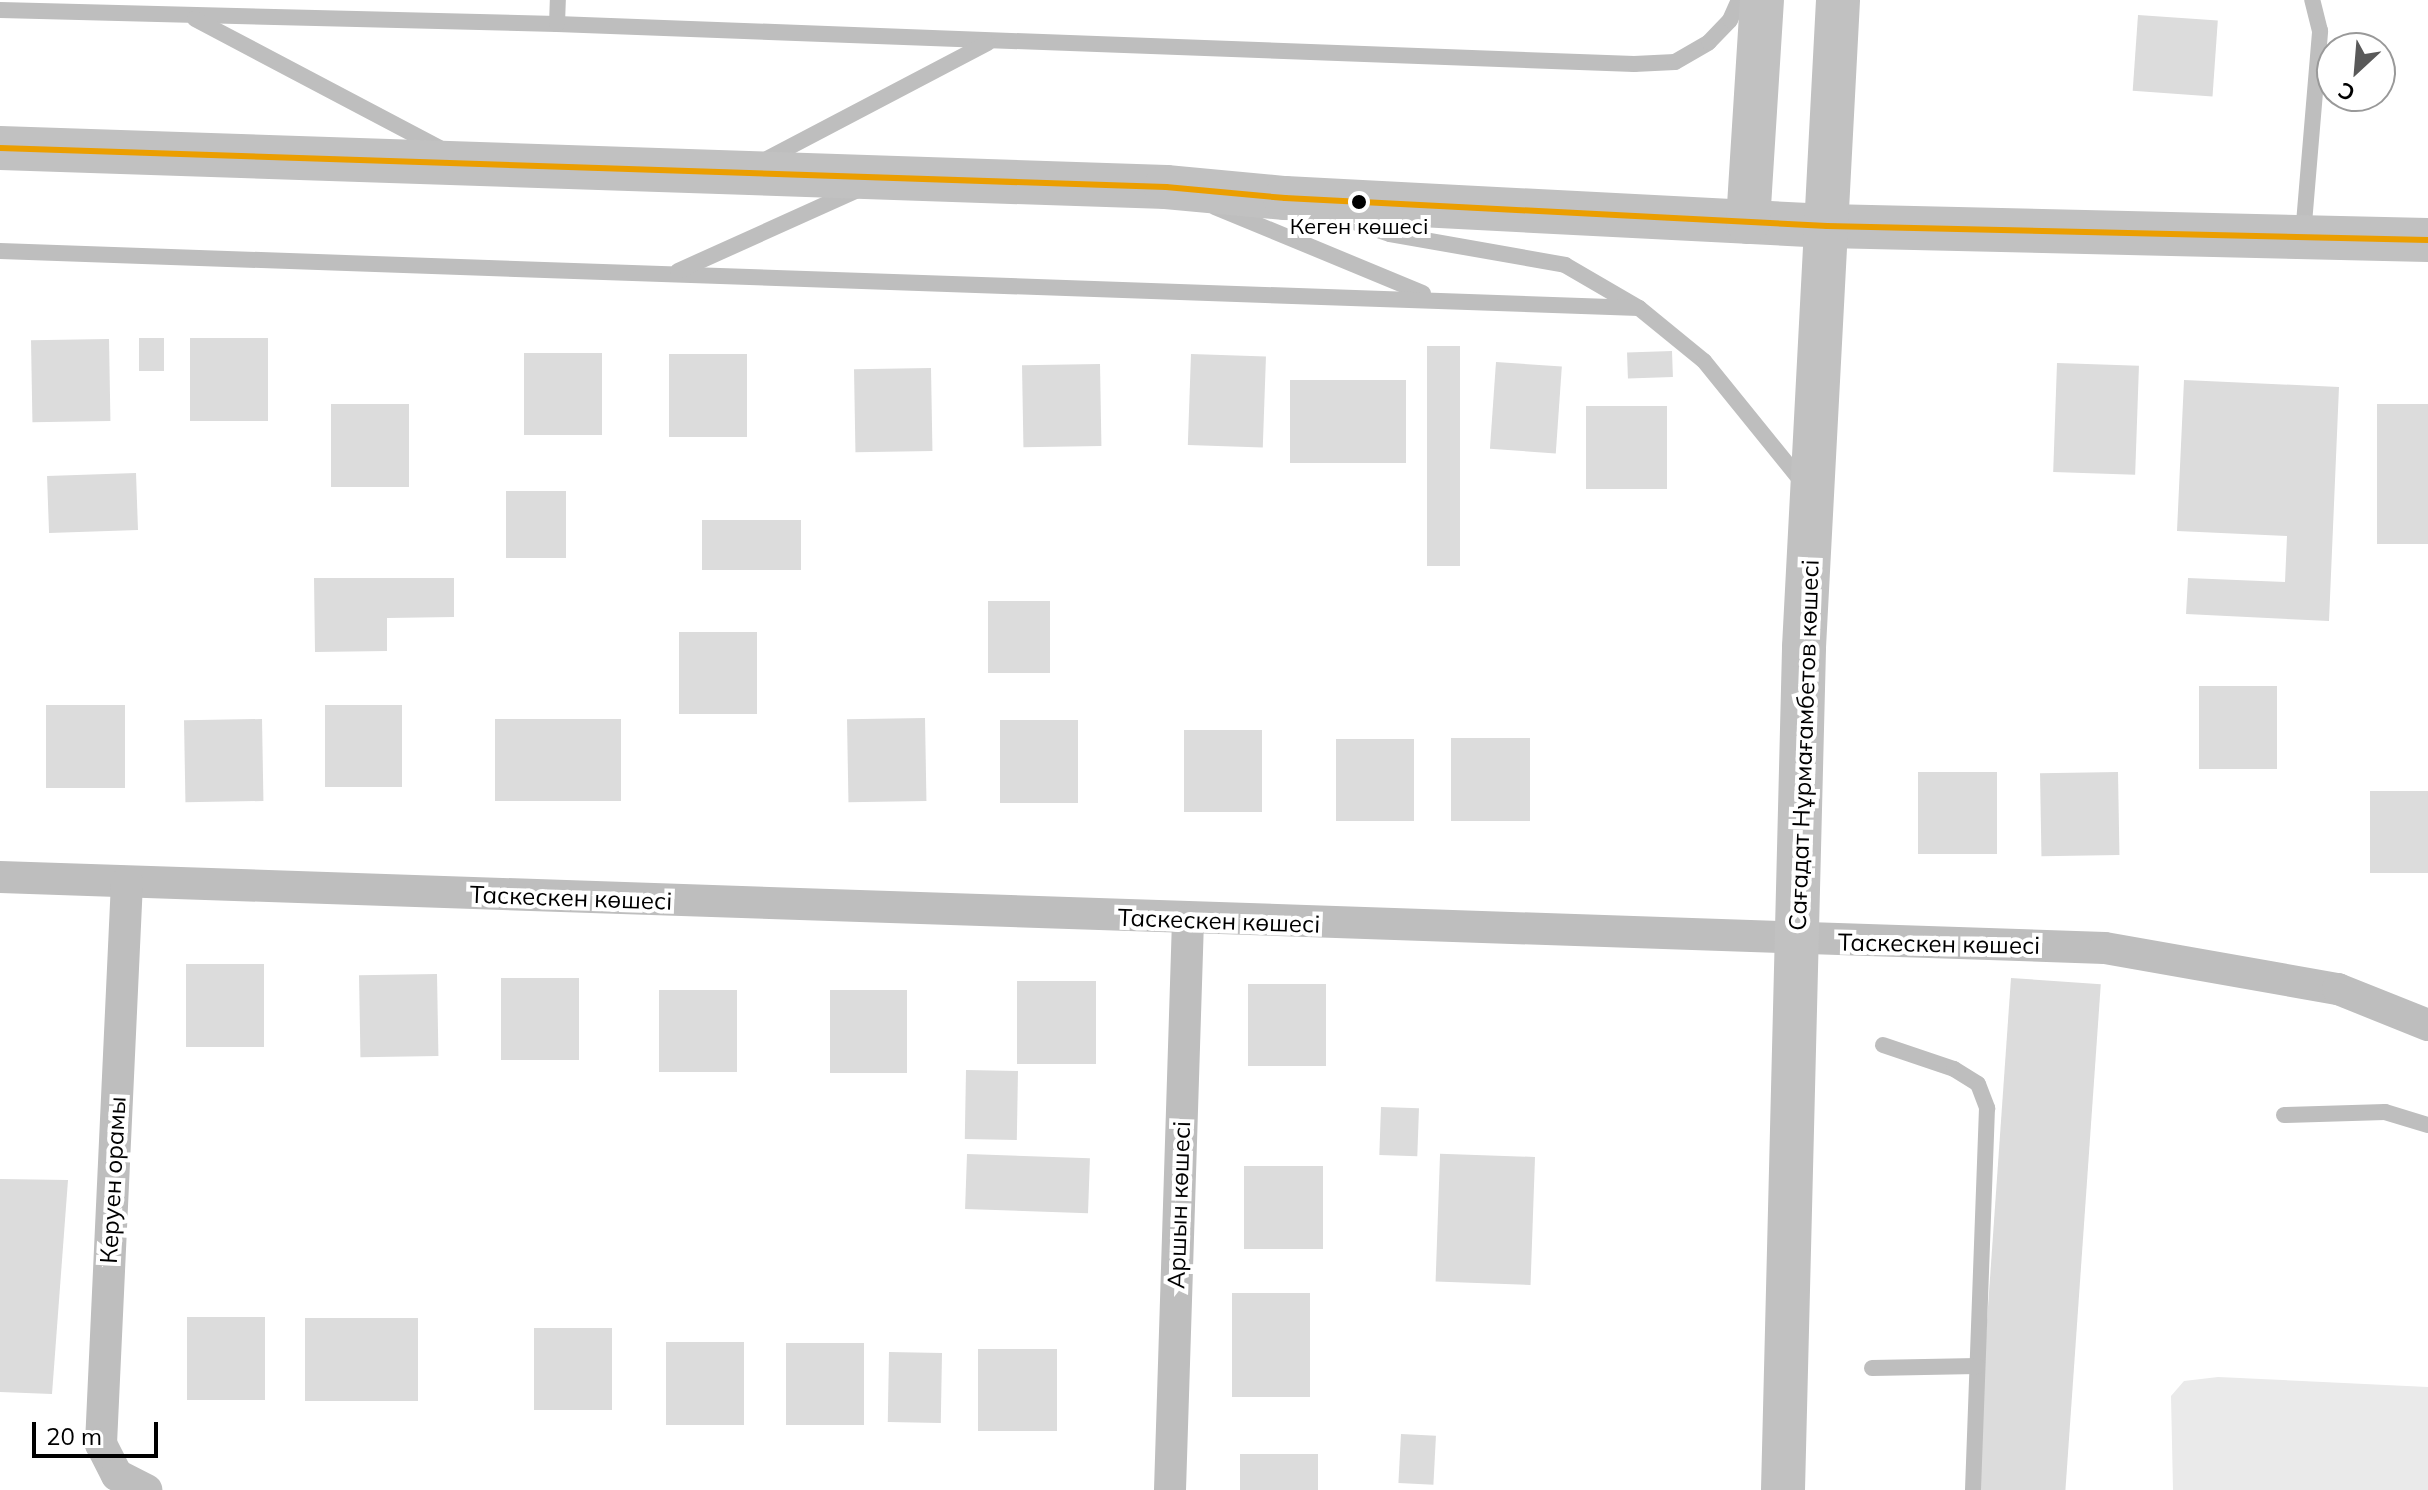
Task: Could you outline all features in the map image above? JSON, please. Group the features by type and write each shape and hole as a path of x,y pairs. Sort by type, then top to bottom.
{"street":[{"path":"1748,222 1762,0"},
{"name":"Сағадат Нұрмағамбетов көшесі","path":"1783,1490 1812,495 1838,0"},
{"path":"0,148 1166,187 1285,198 1827,226 2428,240"},
{"name":"Таскескен көшесі","path":"0,877 1188,920 2105,948 2338,989 2428,1025"},
{"name":"Керуен орамы","path":"127,882 101,1444 117,1475 146,1490"},
{"name":"Аршын көшесі","path":"1170,1490 1188,920"}],"lane":[{"path":"557,24 558,0"},
{"path":"0,10 557,24 990,42 1675,62 1709,42 1730,20 1739,0"},
{"path":"2303,235 2320,31 2312,0"},
{"path":"189,16 470,163"},
{"path":"742,172 990,42"},
{"path":"673,273 887,177"},
{"path":"1166,187 1432,297"},
{"path":"1285,198 1390,234 1565,265 1639,308 1704,361 1812,495"},
{"path":"0,251 1432,297 1639,308"},
{"path":"1883,1045 1954,1069 1978,1084 1987,1108 1973,1490"},
{"path":"2284,1115 2385,1112 2428,1125"},
{"path":"1872,1368 1977,1366"}],"shaded area":[{"path":"2218,1377 2428,1387 2428,1490 2173,1490 2171,1396 2184,1381"}],"building":[{"path":"2138,15 2218,21 2213,96 2133,91"},
{"path":"139,338 164,338 164,371 139,371"},
{"path":"190,338 268,338 268,421 190,421"},
{"path":"109,339 110,421 32,422 31,340"},
{"path":"1427,346 1460,346 1460,566 1427,566"},
{"path":"1672,351 1673,377 1628,379 1627,353"},
{"path":"524,353 602,353 602,435 524,435"},
{"path":"669,354 747,354 747,437 669,437"},
{"path":"1191,354 1266,357 1263,448 1188,445"},
{"path":"1496,362 1562,367 1556,453 1490,449"},
{"path":"2057,363 2139,366 2135,475 2053,472"},
{"path":"1100,364 1101,446 1023,447 1022,365"},
{"path":"931,368 932,451 855,452 854,369"},
{"path":"1290,380 1406,380 1406,463 1290,463"},
{"path":"2184,380 2339,387 2329,621 2186,614 2188,578 2285,582 2287,536 2177,531"},
{"path":"331,404 409,404 409,487 331,487"},
{"path":"2377,404 2428,404 2428,544 2377,544"},
{"path":"1586,406 1667,406 1667,489 1586,489"},
{"path":"136,473 138,530 49,533 47,476"},
{"path":"506,491 566,491 566,558 506,558"},
{"path":"702,520 801,520 801,570 702,570"},
{"path":"314,578 454,578 454,617 387,618 387,651 315,652"},
{"path":"988,601 1050,601 1050,673 988,673"},
{"path":"679,632 757,632 757,714 679,714"},
{"path":"2199,686 2277,686 2277,769 2199,769"},
{"path":"46,705 125,705 125,788 46,788"},
{"path":"325,705 402,705 402,787 325,787"},
{"path":"925,718 926,801 848,802 847,719"},
{"path":"262,719 263,801 185,802 184,720"},
{"path":"495,719 621,719 621,801 495,801"},
{"path":"1000,720 1078,720 1078,803 1000,803"},
{"path":"1184,730 1262,730 1262,812 1184,812"},
{"path":"1451,738 1530,738 1530,821 1451,821"},
{"path":"1336,739 1414,739 1414,821 1336,821"},
{"path":"1918,772 1997,772 1997,854 1918,854"},
{"path":"2118,772 2119,855 2041,856 2040,773"},
{"path":"2370,791 2428,791 2428,873 2370,873"},
{"path":"186,964 264,964 264,1047 186,1047"},
{"path":"437,974 438,1056 360,1057 359,975"},
{"path":"501,978 579,978 579,1060 501,1060"},
{"path":"2011,978 2101,984 2065,1490 1975,1490"},
{"path":"1017,981 1096,981 1096,1064 1017,1064"},
{"path":"1248,984 1326,984 1326,1066 1248,1066"},
{"path":"659,990 737,990 737,1072 659,1072"},
{"path":"830,990 907,990 907,1073 830,1073"},
{"path":"966,1070 1018,1071 1017,1140 965,1139"},
{"path":"1381,1107 1419,1108 1417,1156 1379,1155"},
{"path":"967,1154 1090,1158 1088,1213 965,1209"},
{"path":"1440,1154 1535,1157 1531,1285 1436,1282"},
{"path":"1244,1166 1323,1166 1323,1249 1244,1249"},
{"path":"0,1179 68,1180 52,1394 0,1392"},
{"path":"1232,1293 1310,1293 1310,1397 1232,1397"},
{"path":"187,1317 265,1317 265,1400 187,1400"},
{"path":"305,1318 418,1318 418,1401 305,1401"},
{"path":"534,1328 612,1328 612,1410 534,1410"},
{"path":"666,1342 744,1342 744,1425 666,1425"},
{"path":"786,1343 864,1343 864,1425 786,1425"},
{"path":"978,1349 1057,1349 1057,1431 978,1431"},
{"path":"889,1352 942,1353 941,1423 888,1422"},
{"path":"1401,1434 1436,1436 1433,1485 1398,1483"},
{"path":"1240,1454 1318,1454 1318,1490 1240,1490"}],"transit line":[{"path":"0,148 1166,187 1285,198 1827,226 2428,240"}],"place":[{"name":"Кеген көшесі","path":"1359,202"}]}
